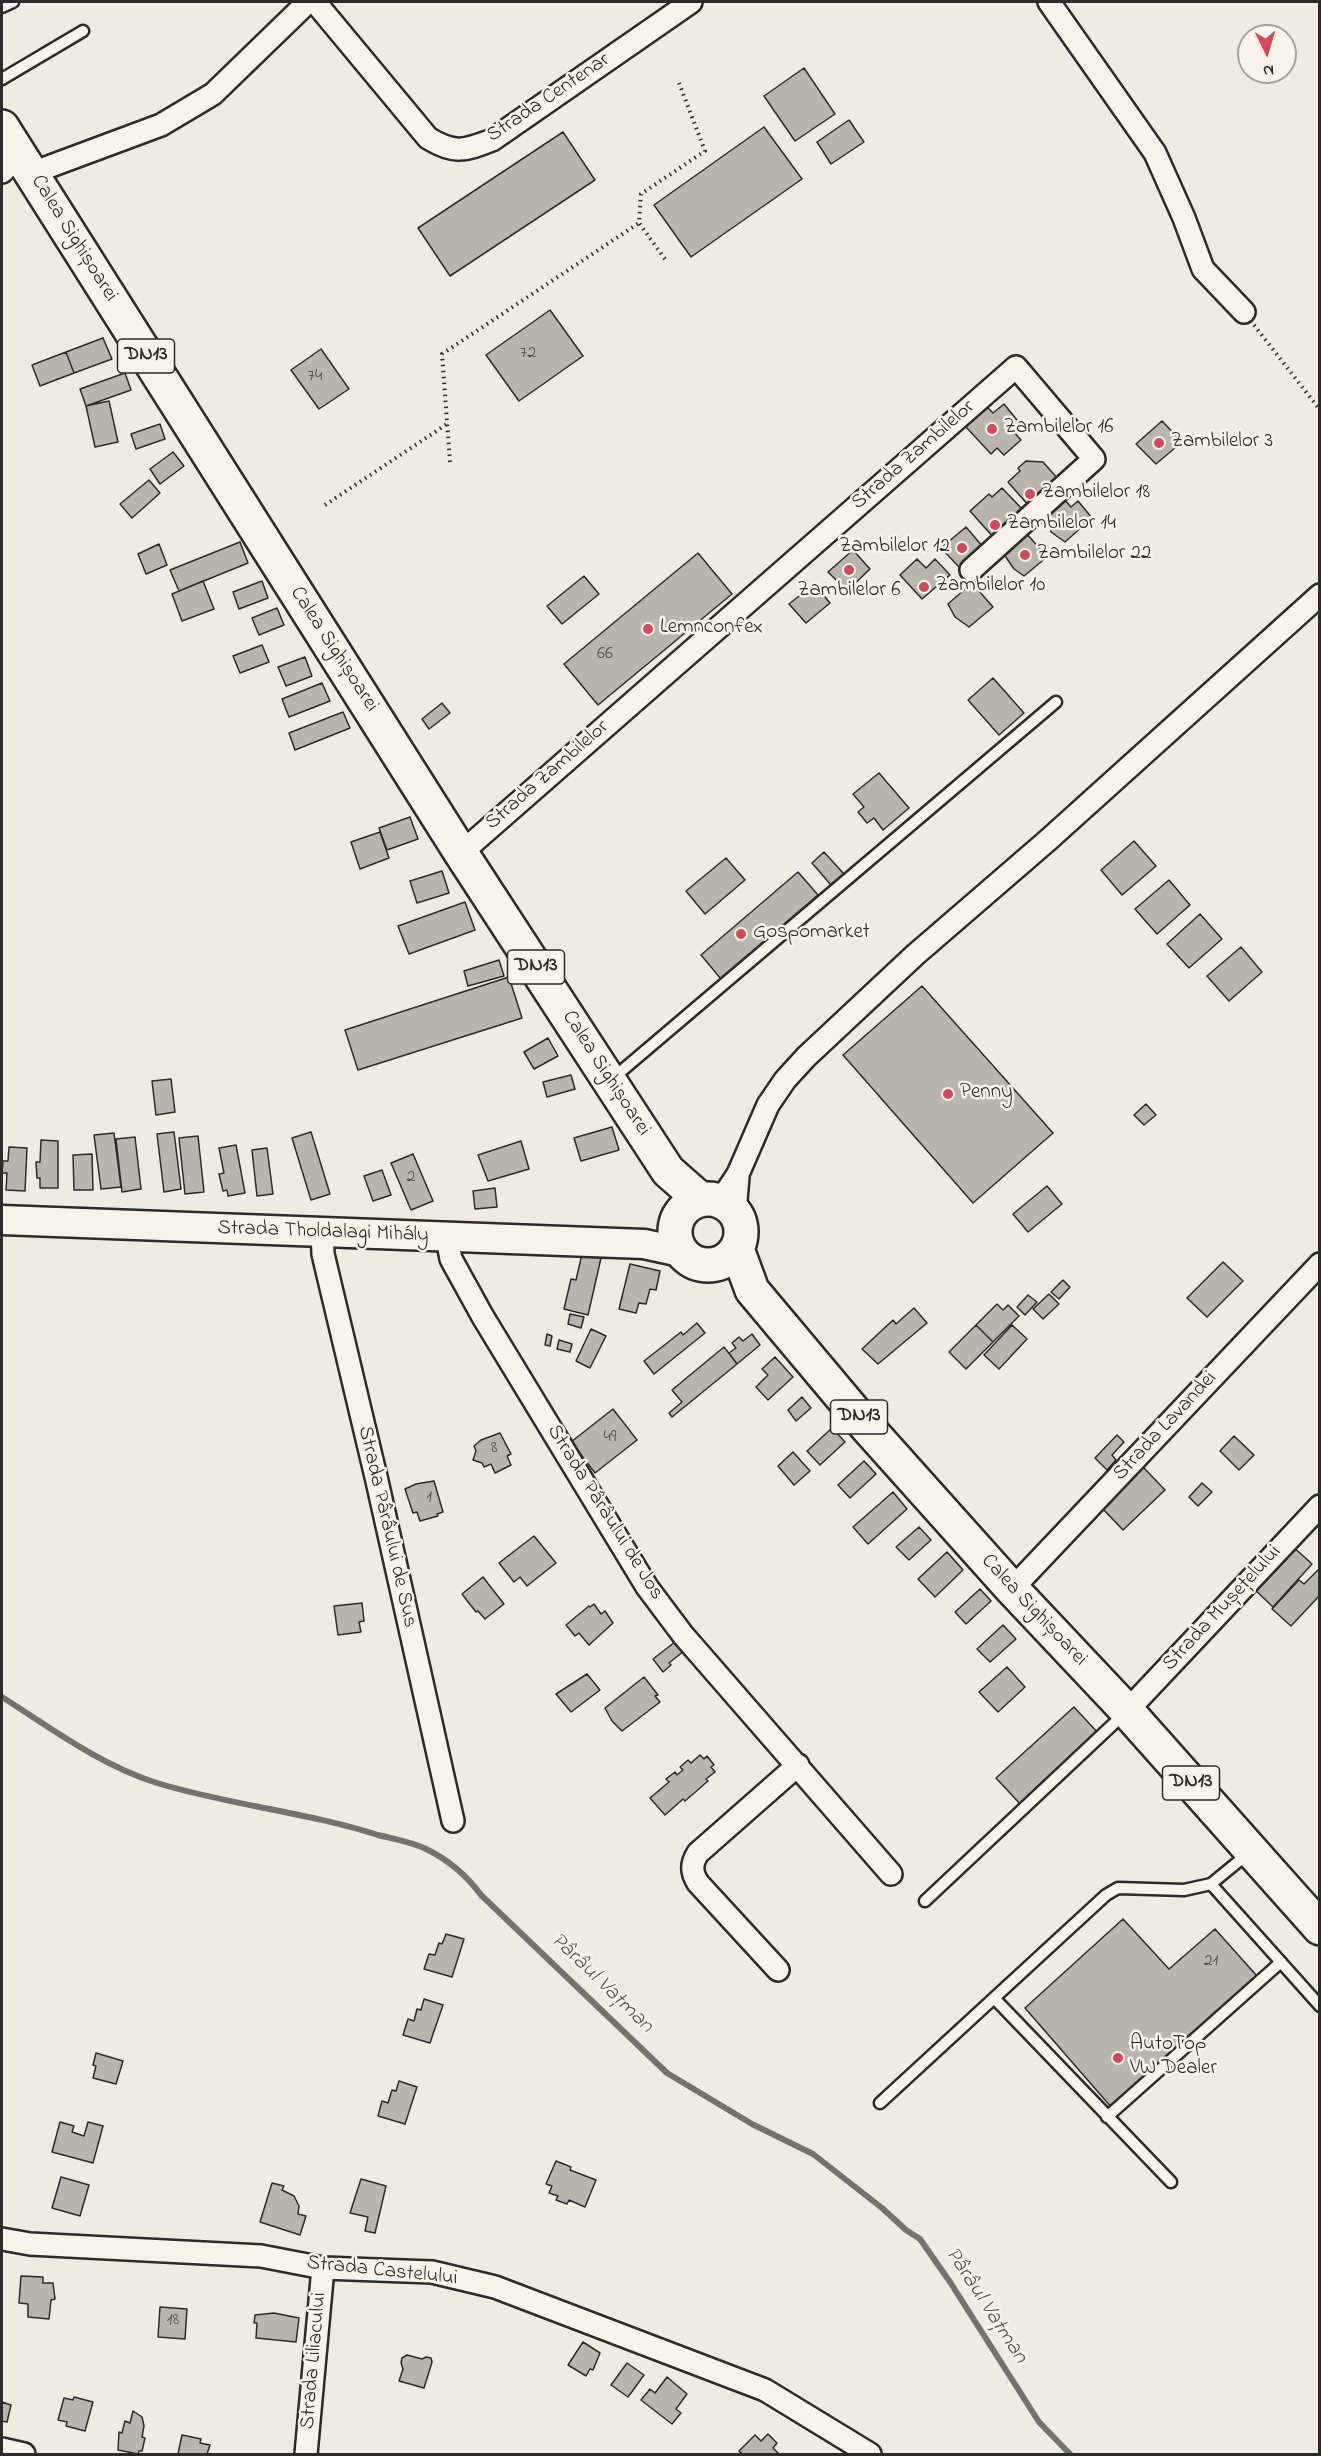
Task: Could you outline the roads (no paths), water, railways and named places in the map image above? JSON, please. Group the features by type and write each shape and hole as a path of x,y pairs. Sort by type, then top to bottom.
{"highway":[{"name":"Calea Sighișoarei","path":"2,127 18,167 699,1218"},
{"name":"DN13","path":"699,1218 691,1260 702,1265 726,1257"},
{"path":"699,1218 741,1231 726,1257"},
{"name":"Calea Sighișoarei","path":"726,1257 867,1427 1012,1589 1127,1711 1320,1928"}],"street":[{"path":"18,167 161,125 213,94 308,2"},
{"name":"Strada Centenar","path":"315,2 428,138 446,149 470,149 492,140 692,2"},
{"path":"1049,2 1155,153 1184,218 1203,269 1244,312"},
{"name":"Strada Zambilelor","path":"461,853 1016,367 1094,459 971,570"},
{"path":"699,1218 738,1174 768,1105 785,1080 806,1057 915,955 1047,841 1320,595"},
{"name":"Strada Tholdalagi Mihály","path":"2,1220 644,1244 699,1218"},
{"name":"Strada Pârâului de Sus","path":"322,1232 323,1254 377,1481 453,1821"},
{"name":"Strada Pârâului de Jos","path":"447,1238 451,1259 483,1317 647,1587 683,1635 891,1874"},
{"name":"Strada Lavandei","path":"1012,1589 1320,1264"},
{"name":"Strada Mușețelului","path":"1127,1711 1320,1506"},
{"path":"778,1970 698,1883 693,1874 692,1862 698,1853 798,1765"},
{"name":"Strada Castelului","path":"2,2239 30,2244 261,2256 323,2268 432,2272 495,2287 765,2390 870,2454"},
{"name":"Strada Liliacului","path":"306,2454 323,2268"},
{"path":"2,2449 24,2454"}],"lane":[{"path":"2,7 13,2"},
{"path":"2,80 83,31"},
{"path":"610,1081 1056,702"},
{"path":"926,1901 1127,1711"},
{"path":"880,2103 1106,1895 1118,1888 1184,1890 1211,1884 1251,1851"},
{"path":"1211,1884 1320,2006"},
{"path":"1107,2117 1281,1962"},
{"path":"993,1998 1171,2182"}],"waterway":[{"name":"Pârâul Vațman","path":"2,1697 76,1745 116,1766 157,1783 184,1791 351,1827 426,1849 450,1863 667,2073 752,2124 813,2154 920,2239 1039,2422 1070,2454"}],"place":[{"name":"Zambilelor 16","path":"992,429"},
{"name":"Zambilelor 3","path":"1159,443"},
{"name":"Zambilelor 18","path":"1030,494"},
{"name":"Zambilelor 14","path":"995,525"},
{"name":"Zambilelor 12","path":"962,548"},
{"name":"Zambilelor 22","path":"1025,555"},
{"name":"Zambilelor 6","path":"849,570"},
{"name":"Zambilelor 10","path":"924,587"},
{"name":"Lemnconfex","path":"648,629"},
{"name":"Gospomarket","path":"741,934"},
{"name":"Penny","path":"948,1094"},
{"name":"AutoTop VW Dealer","path":"1118,2058"}]}
